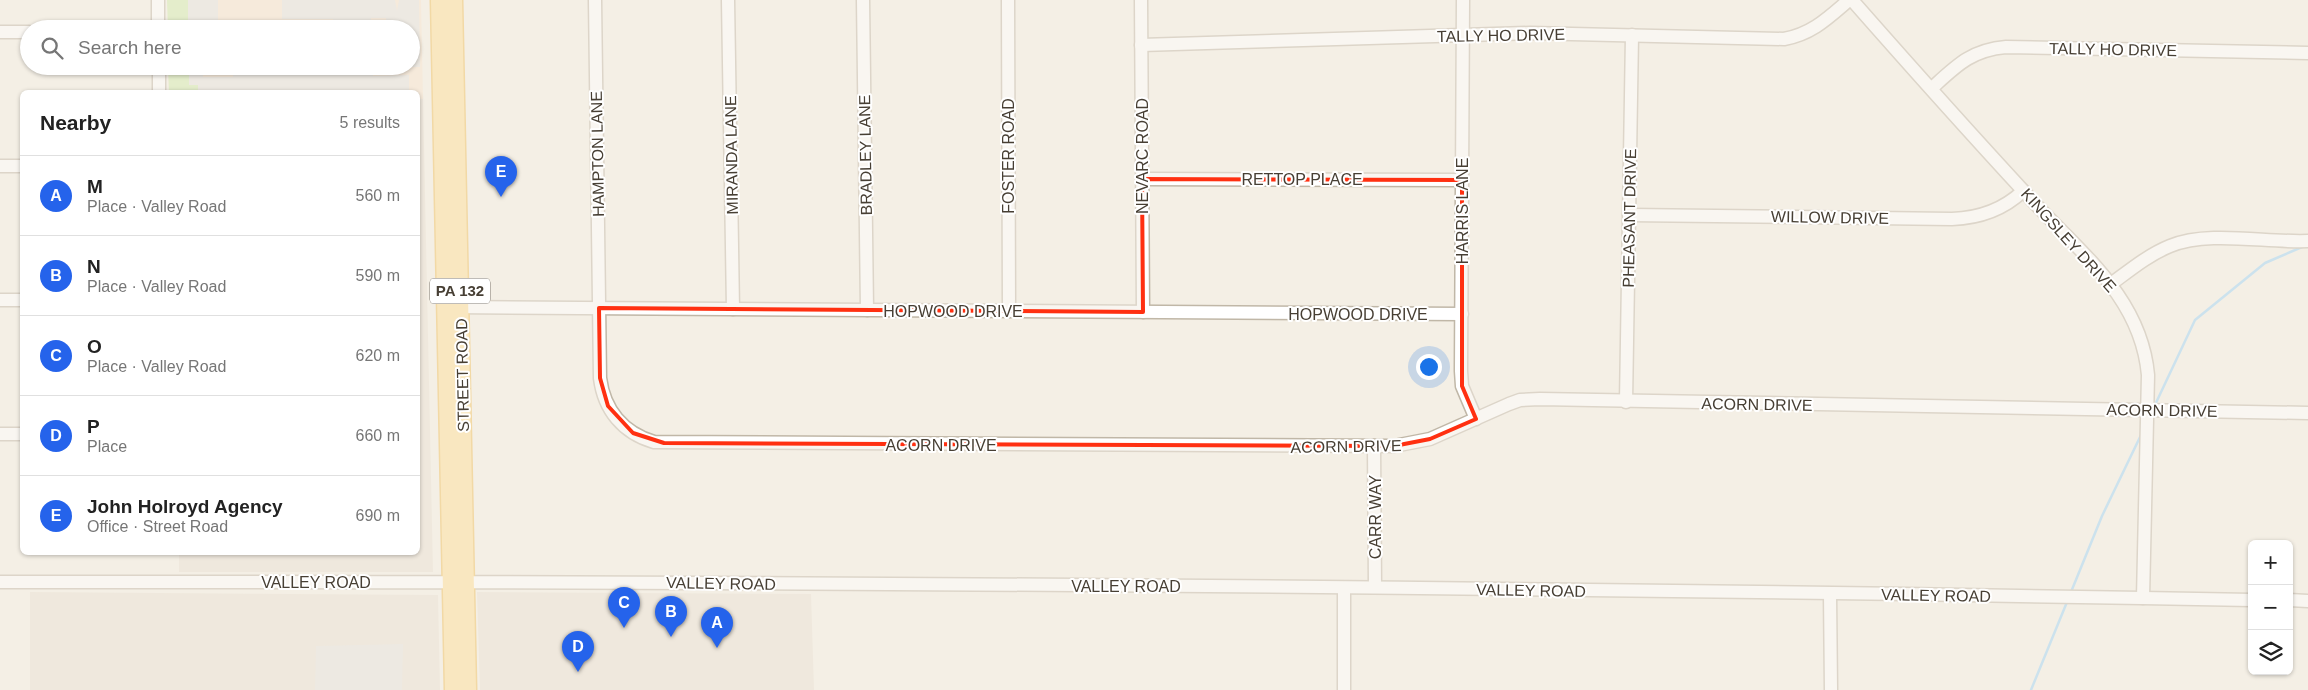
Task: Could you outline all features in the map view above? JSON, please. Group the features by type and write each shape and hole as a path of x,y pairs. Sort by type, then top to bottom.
{"main road":[{"name":"STREET ROAD","path":"439,0 453,307"},
{"name":"STREET ROAD","path":"453,690 458,582 453,307 454,0"},
{"name":"STREET ROAD","path":"458,582 468,690"}],"street":[{"path":"158,0 158,20"},
{"name":"HAMPTON LANE","path":"594,0 599,308"},
{"name":"MIRANDA LANE","path":"728,0 733,309"},
{"name":"BRADLEY LANE","path":"862,0 867,310"},
{"name":"FOSTER ROAD","path":"1008,0 1008,312"},
{"name":"NEVARC ROAD","path":"1141,0 1143,312"},
{"name":"HARRIS LANE","path":"1463,0 1462,386 1476,419"},
{"name":"TALLY HO DRIVE","path":"1141,46 1530,33 1784,39 1799,36 1816,28 1851,0"},
{"name":"KINGSLEY DRIVE","path":"1851,0 2023,191 2111,284 2130,313 2144,349 2148,375 2143,598"},
{"path":"0,32 20,32"},
{"name":"PHEASANT DRIVE","path":"1626,402 1632,35"},
{"name":"TALLY HO DRIVE","path":"1932,88 1973,55 1983,50 2006,47 2308,53"},
{"path":"159,75 159,90"},
{"path":"0,166 20,166"},
{"name":"RETTOP PLACE","path":"1142,179 1462,180"},
{"name":"WILLOW DRIVE","path":"1629,215 1963,219 2002,208 2023,191"},
{"path":"2111,284 2153,254 2180,243 2206,239 2308,241"},
{"path":"0,300 20,300"},
{"name":"HOPWOOD DRIVE","path":"453,307 1462,314"},
{"name":"ACORN DRIVE","path":"599,308 600,378 604,397 615,418 625,428 654,442 1374,446 1416,444 1520,400 2308,413"},
{"path":"0,434 20,434"},
{"name":"CARR WAY","path":"1374,446 1375,587"},
{"name":"VALLEY ROAD","path":"0,582 458,582 1375,587 2248,600"},
{"path":"1344,588 1344,690"},
{"path":"1830,594 1831,690"},
{"path":"2293,600 2308,601"}],"highlighted area":[{"path":"1142,179 1462,180 1462,386 1476,419 1430,439 1394,446 664,443 633,433 608,406 600,378 599,308 1143,312"}],"shaded area":[{"path":"168,0 421,0 423,99 420,99 420,90 169,90 168,75 420,75 420,20 168,20"},
{"path":"188,0 218,0 218,20 188,20"},
{"path":"282,0 395,0 397,11 399,0 419,0 419,20 386,20 386,18 371,18 371,20 282,19"},
{"path":"189,75 233,77 233,75 409,75 409,90 198,90 198,85 189,85"},
{"path":"420,99 423,99 433,572 179,572 179,555 420,555"},
{"path":"30,592 438,595 440,690 30,690"},
{"path":"477,592 811,594 814,690 480,690"},
{"path":"403,644 402,690 315,690 316,646"}],"green space":[{"path":"167,0 188,0 188,20 168,20"},
{"path":"168,75 189,75 189,85 198,85 198,90 169,90"}],"waterway":[{"path":"2154,407 2195,320 2265,263 2302,247"},
{"path":"2071,592 2102,516 2141,435"},
{"path":"2031,690 2067,602"}],"place":[{"name":"John Holroyd Agency","path":"501,197"},
{"name":"O","path":"624,628"},
{"name":"N","path":"671,637"},
{"name":"M","path":"717,648"},
{"name":"P","path":"578,672"}]}
